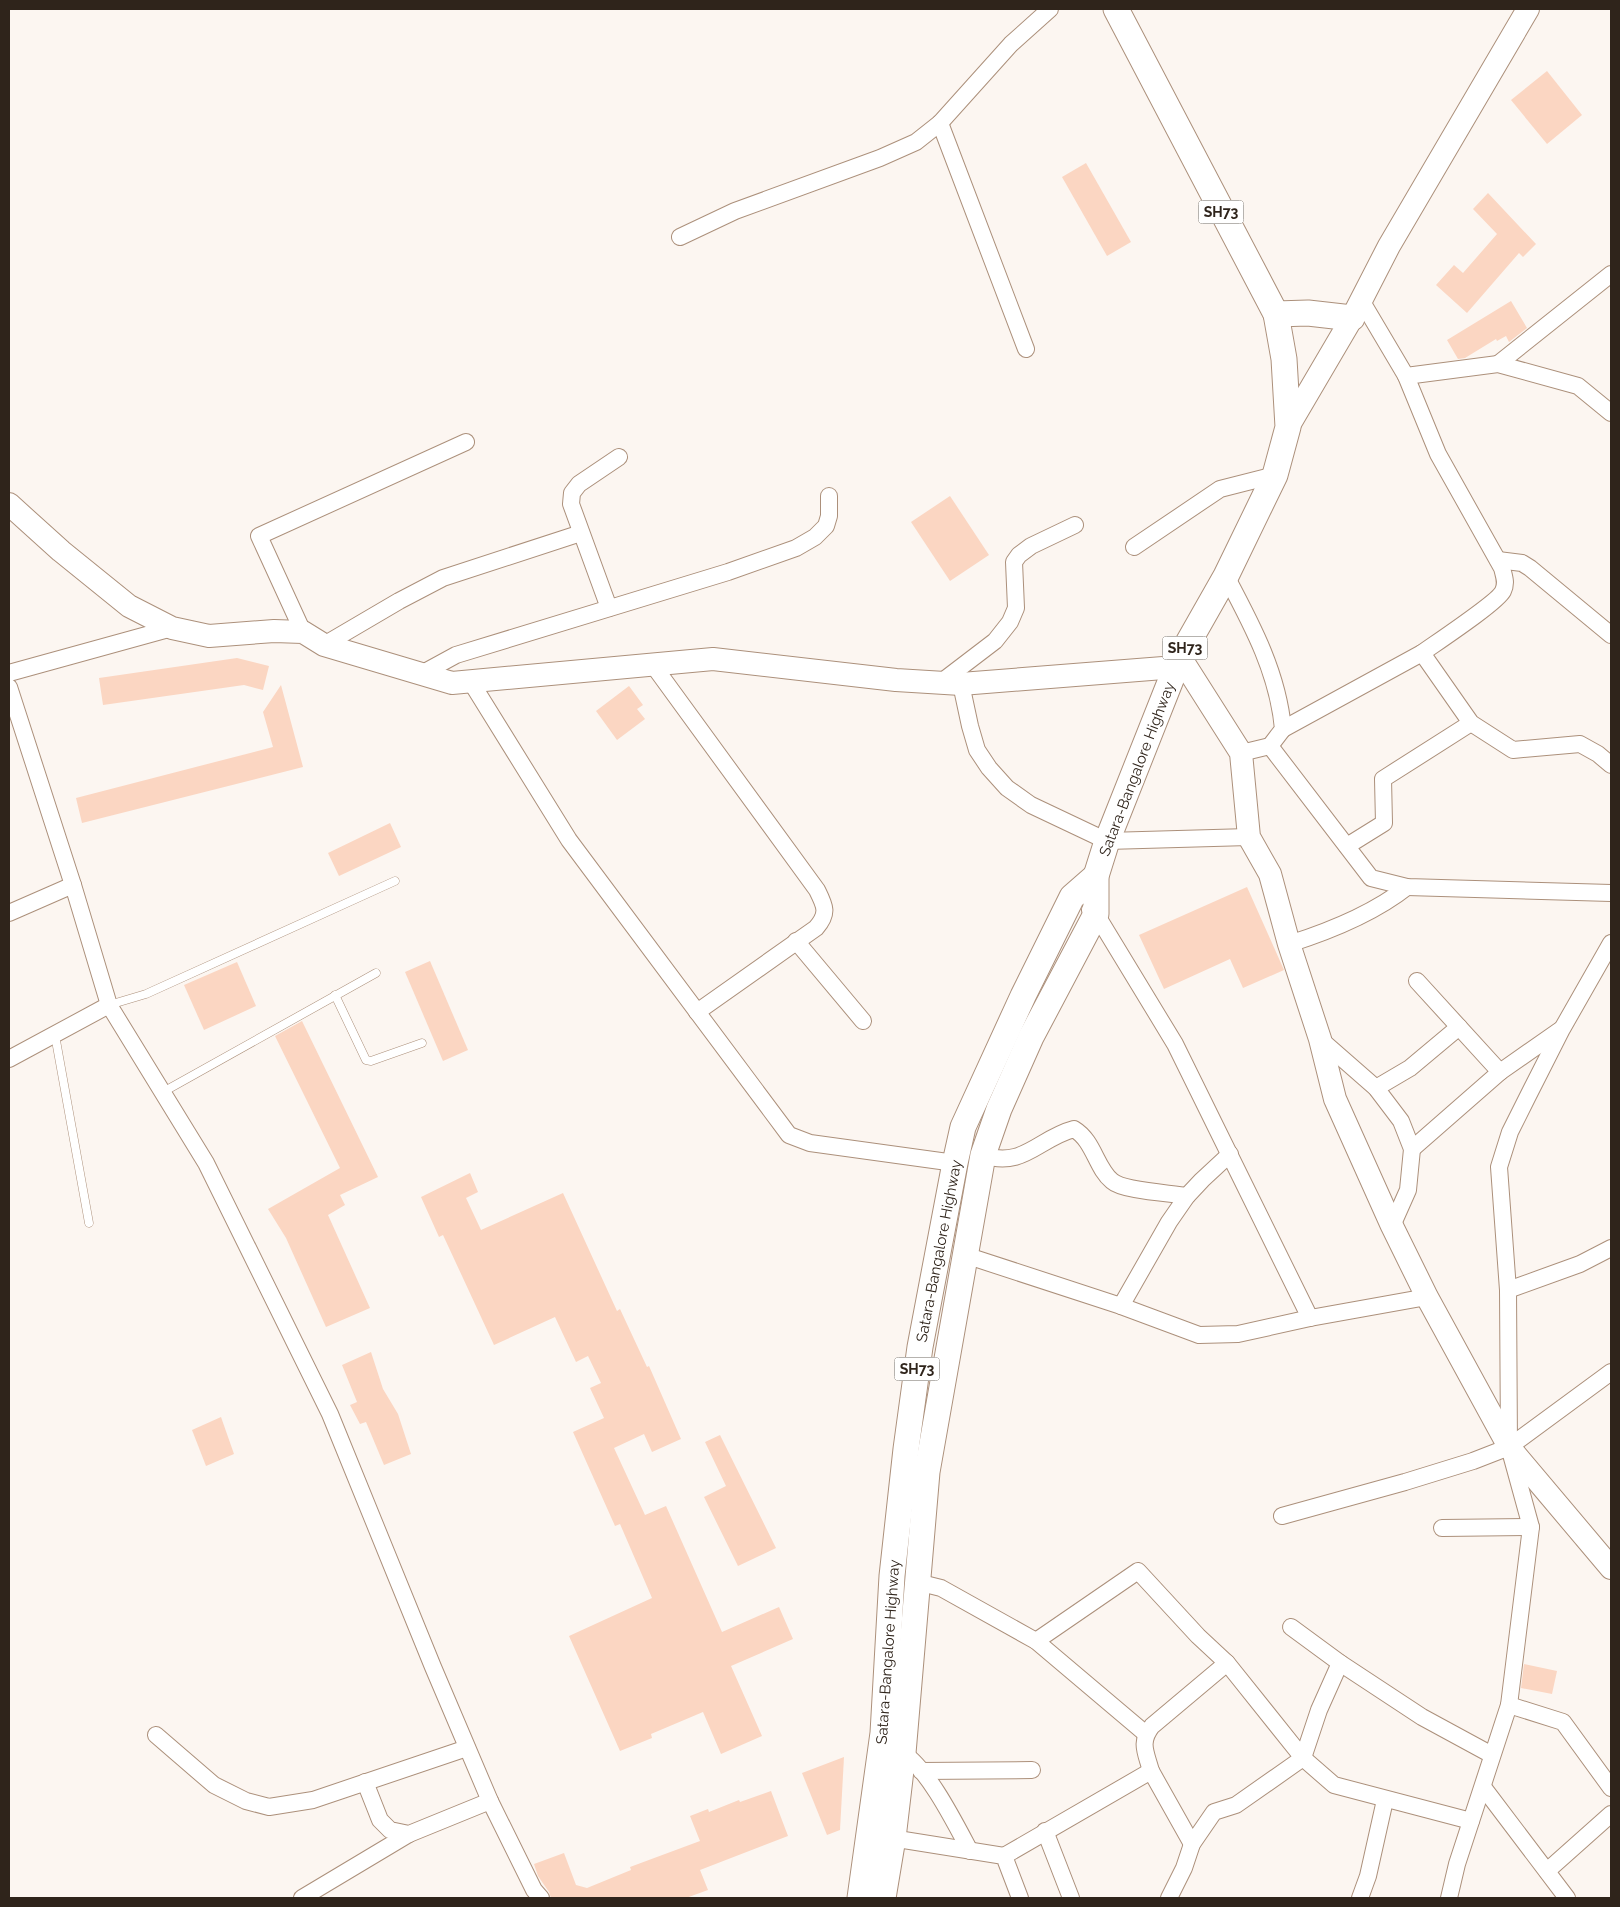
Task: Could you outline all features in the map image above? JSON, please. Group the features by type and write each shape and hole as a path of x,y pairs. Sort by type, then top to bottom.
{"main road":[{"name":"Satara-Bangalore Highway","path":"860,1898 881,1837 903,1753 916,1582 927,1472 983,1155 999,1109 1032,1037 1096,914 1096,876 1178,662 1226,576 1276,475 1288,427 1284,359 1276,314 1116,9"},
{"path":"1276,314 1357,309"},
{"name":"Satara-Bangalore Highway","path":"883,1898 881,1837 892,1576 906,1449 920,1347 955,1163 963,1126 1023,996 1072,897 1096,876"}],"street":[{"path":"680,237 735,211 880,158 916,142 940,123 1011,44 1050,9"},
{"path":"1288,427 1357,309 1394,237 1528,9"},
{"path":"940,123 1026,349"},
{"path":"1498,364 1611,274"},
{"path":"1241,752 1270,746 1283,729 1422,653 1488,606 1503,592 1506,581 1498,560 1438,454 1406,376 1357,309"},
{"path":"1406,376 1498,364 1578,386 1611,414"},
{"path":"303,632 259,536 466,442"},
{"path":"609,608 571,504 572,493 579,484 619,457"},
{"path":"1134,547 1220,489 1276,475"},
{"path":"423,673 456,655 728,572 796,548 815,538 826,526 829,516 829,496"},
{"path":"9,504 61,551 129,606 172,628 209,636 274,631 303,632 324,644 452,683 713,659 896,680 950,683 1178,662 1241,752 1249,837 1270,874 1289,944 1320,1039 1335,1099 1392,1226 1427,1297 1509,1447 1611,1568"},
{"path":"950,683 995,640 1010,622 1016,608 1014,562 1019,554 1075,524"},
{"path":"324,644 443,578 581,533"},
{"path":"1498,560 1522,563 1530,568 1611,635"},
{"path":"1226,576 1252,622 1272,671 1281,708 1283,729"},
{"path":"9,673 172,628"},
{"path":"1422,653 1472,723 1513,750 1580,744 1598,754 1611,765"},
{"path":"653,665 817,890 824,903 826,913 816,928 697,1012"},
{"path":"471,682 569,840 789,1135 810,1143 955,1163"},
{"path":"950,683 970,726 977,750 1006,788 1031,805 1108,841 1135,842 1249,837"},
{"path":"9,687 73,885 108,1005 206,1164 330,1414 490,1801 534,1890 541,1898"},
{"path":"1347,846 1384,823 1383,780 1472,723"},
{"path":"1270,746 1371,878 1407,888 1611,892"},
{"path":"9,913 73,885"},
{"path":"1289,944 1324,933 1391,901 1407,888"},
{"path":"1072,897 1096,914 1175,1044 1310,1318"},
{"path":"796,942 863,1021"},
{"path":"1449,1898 1457,1864 1509,1705 1531,1527 1509,1447 1508,1290 1499,1166 1510,1132 1562,1029 1611,943"},
{"path":"1417,982 1500,1072"},
{"path":"9,1059 108,1005"},
{"path":"1376,1088 1410,1068 1459,1027"},
{"path":"1412,1149 1500,1072 1562,1029"},
{"path":"1320,1039 1376,1088 1401,1121 1412,1149 1408,1190 1392,1226"},
{"path":"983,1155 996,1159 1010,1158 1028,1153 1062,1132 1074,1129 1082,1134 1112,1181 1122,1186 1187,1196"},
{"path":"1121,1306 1169,1222 1187,1196 1230,1154"},
{"path":"1508,1290 1580,1264 1611,1248"},
{"path":"965,1255 1121,1306 1199,1335 1238,1334 1310,1318 1427,1297"},
{"path":"1282,1516 1405,1482 1473,1461 1509,1447 1611,1372"},
{"path":"1442,1528 1531,1527"},
{"path":"1036,1641 1138,1571 1198,1636 1227,1663 1303,1758 1334,1785 1385,1800 1471,1821"},
{"path":"916,1582 941,1588 1036,1641 1146,1734"},
{"path":"1291,1627 1340,1663 1422,1717 1492,1755"},
{"path":"1192,1844 1151,1771 1144,1741 1146,1734 1152,1726 1227,1663"},
{"path":"1169,1898 1184,1868 1192,1844 1214,1812 1236,1805 1303,1758 1319,1710 1340,1663"},
{"path":"1509,1705 1563,1722 1611,1788"},
{"path":"156,1734 214,1785 246,1801 269,1807 313,1800 467,1748"},
{"path":"903,1753 913,1759 921,1770 946,1808 970,1851"},
{"path":"921,1770 1032,1770"},
{"path":"881,1837 1004,1856 1151,1771"},
{"path":"365,1782 380,1820 390,1830 408,1834"},
{"path":"1483,1787 1567,1898"},
{"path":"1360,1898 1368,1876 1385,1800"},
{"path":"302,1898 408,1834 490,1801"},
{"path":"1546,1872 1611,1814"},
{"path":"1045,1831 1071,1898"},
{"path":"1004,1856 1020,1898"}],"lane":[{"path":"108,1005 146,994 395,881"},
{"path":"163,1092 376,973"},
{"path":"335,995 366,1060 371,1061 422,1043"},
{"path":"55,1035 89,1223"}],"building":[{"path":"1547,71 1582,115 1547,144 1511,100"},
{"path":"1086,163 1131,242 1107,256 1062,177"},
{"path":"1488,193 1536,244 1523,257 1519,253 1467,313 1436,285 1454,265 1463,273 1497,234 1473,209"},
{"path":"1511,301 1527,328 1509,342 1506,336 1497,341 1496,339 1465,358 1458,359 1447,340"},
{"path":"950,496 989,555 950,581 911,522"},
{"path":"237,658 269,666 263,690 244,685 103,705 99,678"},
{"path":"281,685 303,767 82,823 76,798 273,747 263,712"},
{"path":"629,686 643,705 637,709 645,719 617,740 596,711"},
{"path":"390,823 401,847 339,876 328,853"},
{"path":"1247,887 1284,970 1243,988 1230,959 1164,989 1139,935"},
{"path":"430,961 468,1050 443,1061 405,972"},
{"path":"237,962 256,1006 204,1030 184,985"},
{"path":"302,1021 378,1177 340,1195 345,1205 328,1215 370,1308 326,1327 286,1238 268,1209 340,1168 275,1036"},
{"path":"470,1173 478,1192 466,1198 481,1230 563,1193 617,1311 620,1309 647,1367 649,1366 681,1439 652,1452 644,1434 614,1448 645,1515 666,1506 722,1632 779,1607 793,1639 731,1666 762,1736 721,1754 703,1712 651,1734 652,1738 620,1751 569,1636 652,1598 620,1524 615,1526 573,1432 604,1418 590,1388 601,1383 588,1356 576,1362 555,1317 494,1345 443,1235 439,1237 421,1197"},
{"path":"371,1352 383,1389 398,1414 411,1454 384,1465 366,1422 360,1424 350,1405 357,1402 342,1365"},
{"path":"221,1417 234,1454 206,1466 192,1430"},
{"path":"720,1435 776,1548 738,1566 704,1497 726,1486 705,1442"},
{"path":"1524,1664 1557,1671 1552,1694 1521,1688"},
{"path":"844,1757 840,1830 827,1835 802,1773"},
{"path":"771,1791 788,1836 700,1870 708,1890 686,1898 551,1898 538,1876 534,1864 564,1853 576,1885 587,1888 631,1870 630,1867 700,1841 690,1816 708,1809 709,1812 739,1800 740,1802"}]}
